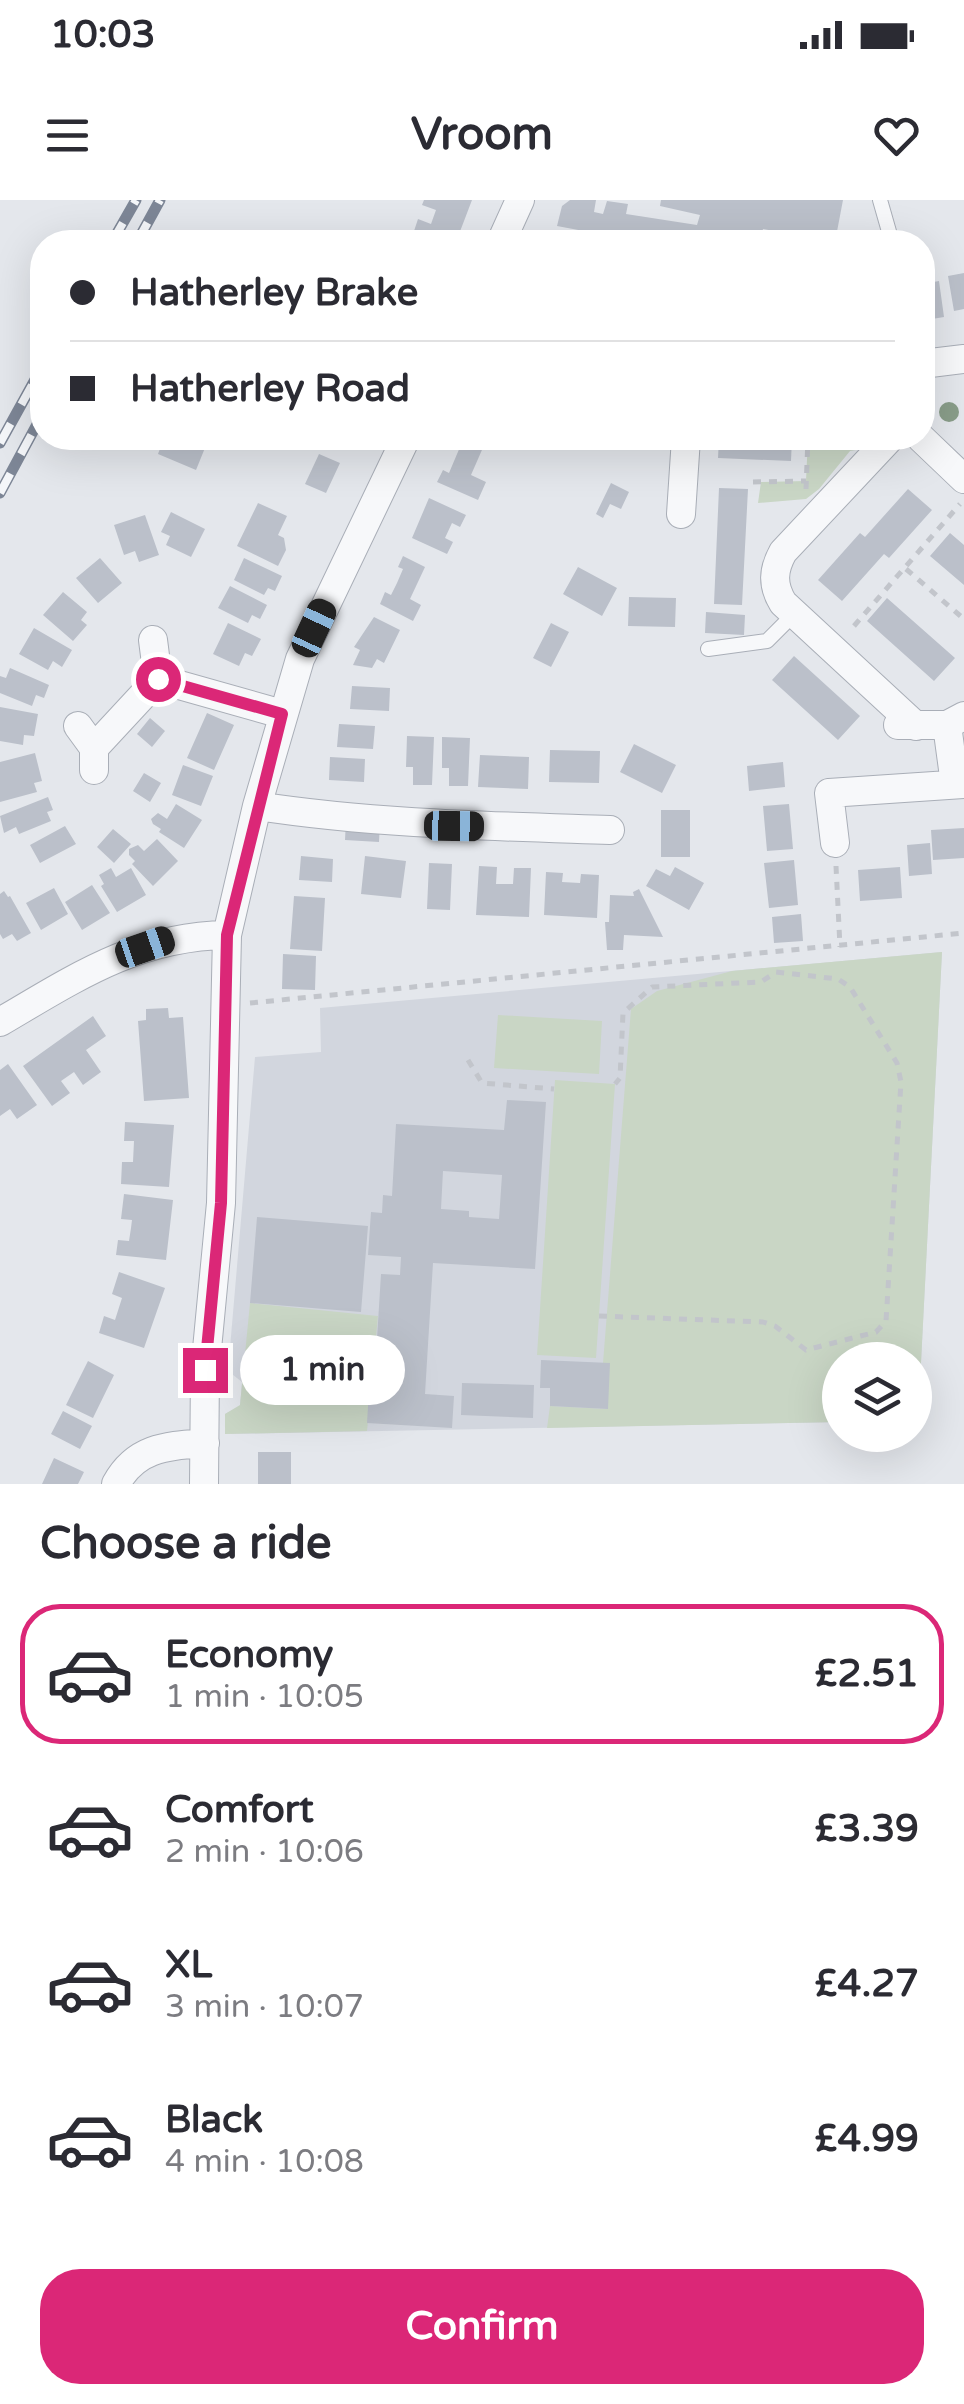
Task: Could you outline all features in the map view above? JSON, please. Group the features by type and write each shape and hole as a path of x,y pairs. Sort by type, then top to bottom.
{"street":[{"path":"506,230 520,200"},
{"path":"935,361 964,359"},
{"path":"204,1484 205,1370 221,1203 227,935 282,714 300,658 400,450"},
{"path":"681,514 685,450"},
{"path":"879,450 783,552 774,575 778,594 795,614 916,726"},
{"path":"934,450 964,479"},
{"path":"153,640 158,679"},
{"path":"158,679 282,714"},
{"path":"89,748 158,679"},
{"path":"835,843 829,793 960,784 955,720 916,726 887,724"},
{"path":"258,806 414,824 610,830"},
{"path":"0,1022 123,954 168,939 227,935"},
{"path":"116,1484 132,1462 152,1449 205,1443"}],"lane":[{"path":"880,200 889,230"},
{"path":"708,650 767,641 795,614"}],"path":[{"path":"804,529 807,450"},
{"path":"753,482 806,481"},
{"path":"854,626 964,500"},
{"path":"906,569 964,619"},
{"path":"835,843 840,947"},
{"path":"226,1002 261,1003 964,933"},
{"path":"599,1316 763,1322 775,1326 806,1350 876,1332 886,1322 901,1082 897,1062 850,986 838,979 776,972 761,982 652,987 623,1013 620,1078 615,1084"},
{"path":"468,1060 482,1083 554,1089"}],"shaded area":[{"path":"942,952 922,1342 822,1342 822,1422 225,1434 225,1414 240,1406 242,1382 228,1371 255,1057 321,1052 320,1008"}],"green space":[{"path":"807,450 856,450 850,451 806,499 758,503 761,482 806,481"},
{"path":"942,952 922,1342 822,1342 822,1422 547,1428 550,1406 607,1409 603,1363 631,1009 657,991 732,971"},
{"path":"498,1015 602,1021 599,1074 494,1068"},
{"path":"555,1080 615,1084 596,1358 537,1355"},
{"path":"250,1303 378,1316 367,1431 225,1434 225,1414 240,1405"}],"building":[{"path":"424,200 472,200 461,230 414,230 418,219 431,224 436,210 422,205"},
{"path":"570,200 596,200 594,212 603,214 607,201 628,204 626,214 697,225 700,215 660,206 661,200 843,200 837,230 578,230 557,226 562,206"},
{"path":"964,273 964,309 954,311 948,276"},
{"path":"939,281 944,317 935,318 935,282"},
{"path":"160,450 204,450 196,470 158,454"},
{"path":"459,450 482,450 471,475 486,482 478,500 437,482 443,470 449,473"},
{"path":"718,450 791,450 791,461 718,458"},
{"path":"319,454 340,463 326,493 305,484"},
{"path":"611,483 629,492 621,509 610,504 603,518 596,514"},
{"path":"719,488 748,489 742,605 714,604"},
{"path":"908,489 932,510 889,558 884,554 842,601 818,580 860,533 865,537"},
{"path":"429,498 466,515 460,527 452,523 445,538 453,542 447,554 412,538"},
{"path":"258,503 287,516 278,535 284,538 286,550 278,566 237,546"},
{"path":"171,512 205,529 191,557 166,545 170,536 161,532"},
{"path":"145,515 159,555 139,562 135,551 124,555 114,525"},
{"path":"950,533 964,545 964,585 930,556"},
{"path":"403,556 425,567 410,599 421,605 413,621 380,604 385,592 391,595 397,583"},
{"path":"100,558 122,583 98,603 76,578"},
{"path":"244,558 282,576 275,591 268,588 264,595 234,580"},
{"path":"578,567 617,588 602,616 563,594"},
{"path":"230,586 267,605 260,619 252,615 248,623 218,608"},
{"path":"63,592 87,612 81,620 87,625 73,641 43,615"},
{"path":"629,597 676,598 675,627 628,626"},
{"path":"887,598 955,658 934,681 867,621"},
{"path":"706,612 745,615 744,635 705,633"},
{"path":"374,617 400,630 384,663 377,659 372,668 353,665 360,650 354,647"},
{"path":"228,623 261,639 252,656 245,653 239,666 213,654"},
{"path":"551,623 569,632 551,667 533,658"},
{"path":"34,628 72,650 62,667 53,661 48,670 19,654"},
{"path":"794,656 860,716 838,740 772,680"},
{"path":"10,668 49,685 44,698 36,695 32,706 0,693 0,676 6,678"},
{"path":"352,686 390,688 389,711 350,709"},
{"path":"0,707 38,714 34,736 24,735 23,745 0,741"},
{"path":"207,713 234,725 214,770 187,758"},
{"path":"150,718 165,731 152,747 137,734"},
{"path":"339,724 375,726 373,749 337,747"},
{"path":"407,736 434,737 432,785 413,785 413,767 406,767"},
{"path":"442,737 470,738 468,786 449,786 449,768 442,768"},
{"path":"634,744 676,765 662,793 620,772"},
{"path":"550,750 600,751 599,783 549,782"},
{"path":"35,753 42,781 34,783 37,792 0,802 0,762"},
{"path":"480,755 529,757 528,789 478,787"},
{"path":"330,757 365,759 364,782 329,780"},
{"path":"783,762 785,787 749,791 747,766"},
{"path":"183,765 213,776 201,806 172,795"},
{"path":"144,773 161,783 150,802 133,791"},
{"path":"48,797 53,810 47,812 51,821 19,834 16,827 4,833 0,816"},
{"path":"176,804 202,820 184,848 159,832 161,829 151,819 158,813 167,819"},
{"path":"789,804 793,849 767,851 763,806"},
{"path":"661,810 690,810 690,857 661,857"},
{"path":"346,820 380,822 379,842 345,840"},
{"path":"65,826 76,844 40,863 30,845"},
{"path":"964,828 964,858 933,860 931,830"},
{"path":"113,829 131,844 114,863 97,847"},
{"path":"157,839 178,861 153,886 132,864 135,861 129,849 138,845 144,851"},
{"path":"930,843 932,874 909,876 907,845"},
{"path":"301,856 333,859 332,882 299,880"},
{"path":"365,856 406,861 401,898 361,894"},
{"path":"794,860 798,905 769,908 764,863"},
{"path":"429,863 452,864 450,910 427,909"},
{"path":"479,866 497,867 496,884 513,884 514,868 531,868 529,917 476,915"},
{"path":"675,867 704,883 689,910 646,886 656,869 670,876"},
{"path":"900,867 902,898 860,901 858,870"},
{"path":"111,868 116,877 131,868 146,895 117,912 101,886 104,884 99,875"},
{"path":"546,872 563,873 562,882 580,883 581,874 599,875 597,918 544,915"},
{"path":"92,885 110,913 82,930 65,902"},
{"path":"54,888 68,914 41,930 26,903"},
{"path":"639,889 663,937 624,935 623,950 607,950 605,922 609,922 610,895 634,896 633,892"},
{"path":"4,891 31,933 17,941 12,934 3,939 0,934 0,894"},
{"path":"294,896 325,898 322,951 290,949"},
{"path":"801,914 803,941 774,943 772,917"},
{"path":"283,954 316,956 315,990 282,989"},
{"path":"168,1008 169,1018 183,1017 189,1098 144,1101 138,1021 146,1020 146,1009"},
{"path":"93,1016 106,1036 86,1050 101,1072 83,1085 74,1072 61,1081 70,1093 52,1106 23,1066"},
{"path":"8,1064 37,1105 17,1119 10,1109 0,1116 0,1070"},
{"path":"507,1100 546,1102 535,1269 433,1263 425,1394 454,1396 452,1428 367,1423 369,1390 393,1391 395,1356 376,1355 381,1274 400,1275 401,1257 368,1255 371,1212 382,1213 383,1195 392,1196 396,1124 504,1130","holes":["443,1171 502,1175 499,1219 469,1217 469,1211 441,1209"]},
{"path":"125,1122 174,1125 169,1187 121,1184 122,1162 133,1162 134,1141 124,1141"},
{"path":"124,1194 173,1200 166,1260 116,1255 118,1240 129,1241 131,1228 132,1220 121,1219"},
{"path":"257,1217 368,1226 361,1312 250,1303"},
{"path":"119,1272 165,1288 144,1348 99,1333 104,1316 115,1320 122,1298 112,1294"},
{"path":"541,1360 610,1363 608,1409 550,1406 550,1388 540,1388"},
{"path":"88,1361 114,1375 93,1418 66,1405"},
{"path":"462,1383 534,1385 533,1418 461,1415"},
{"path":"63,1411 92,1426 80,1449 51,1434"},
{"path":"258,1452 291,1452 291,1484 258,1484"},
{"path":"54,1458 84,1472 78,1484 42,1484"}],"railway":[{"path":"119,230 136,200"},
{"path":"144,230 160,200"},
{"path":"0,443 30,389"},
{"path":"0,493 30,437"}],"route":[{"path":"158,679 282,714 227,935 221,1203 205,1370"}]}
